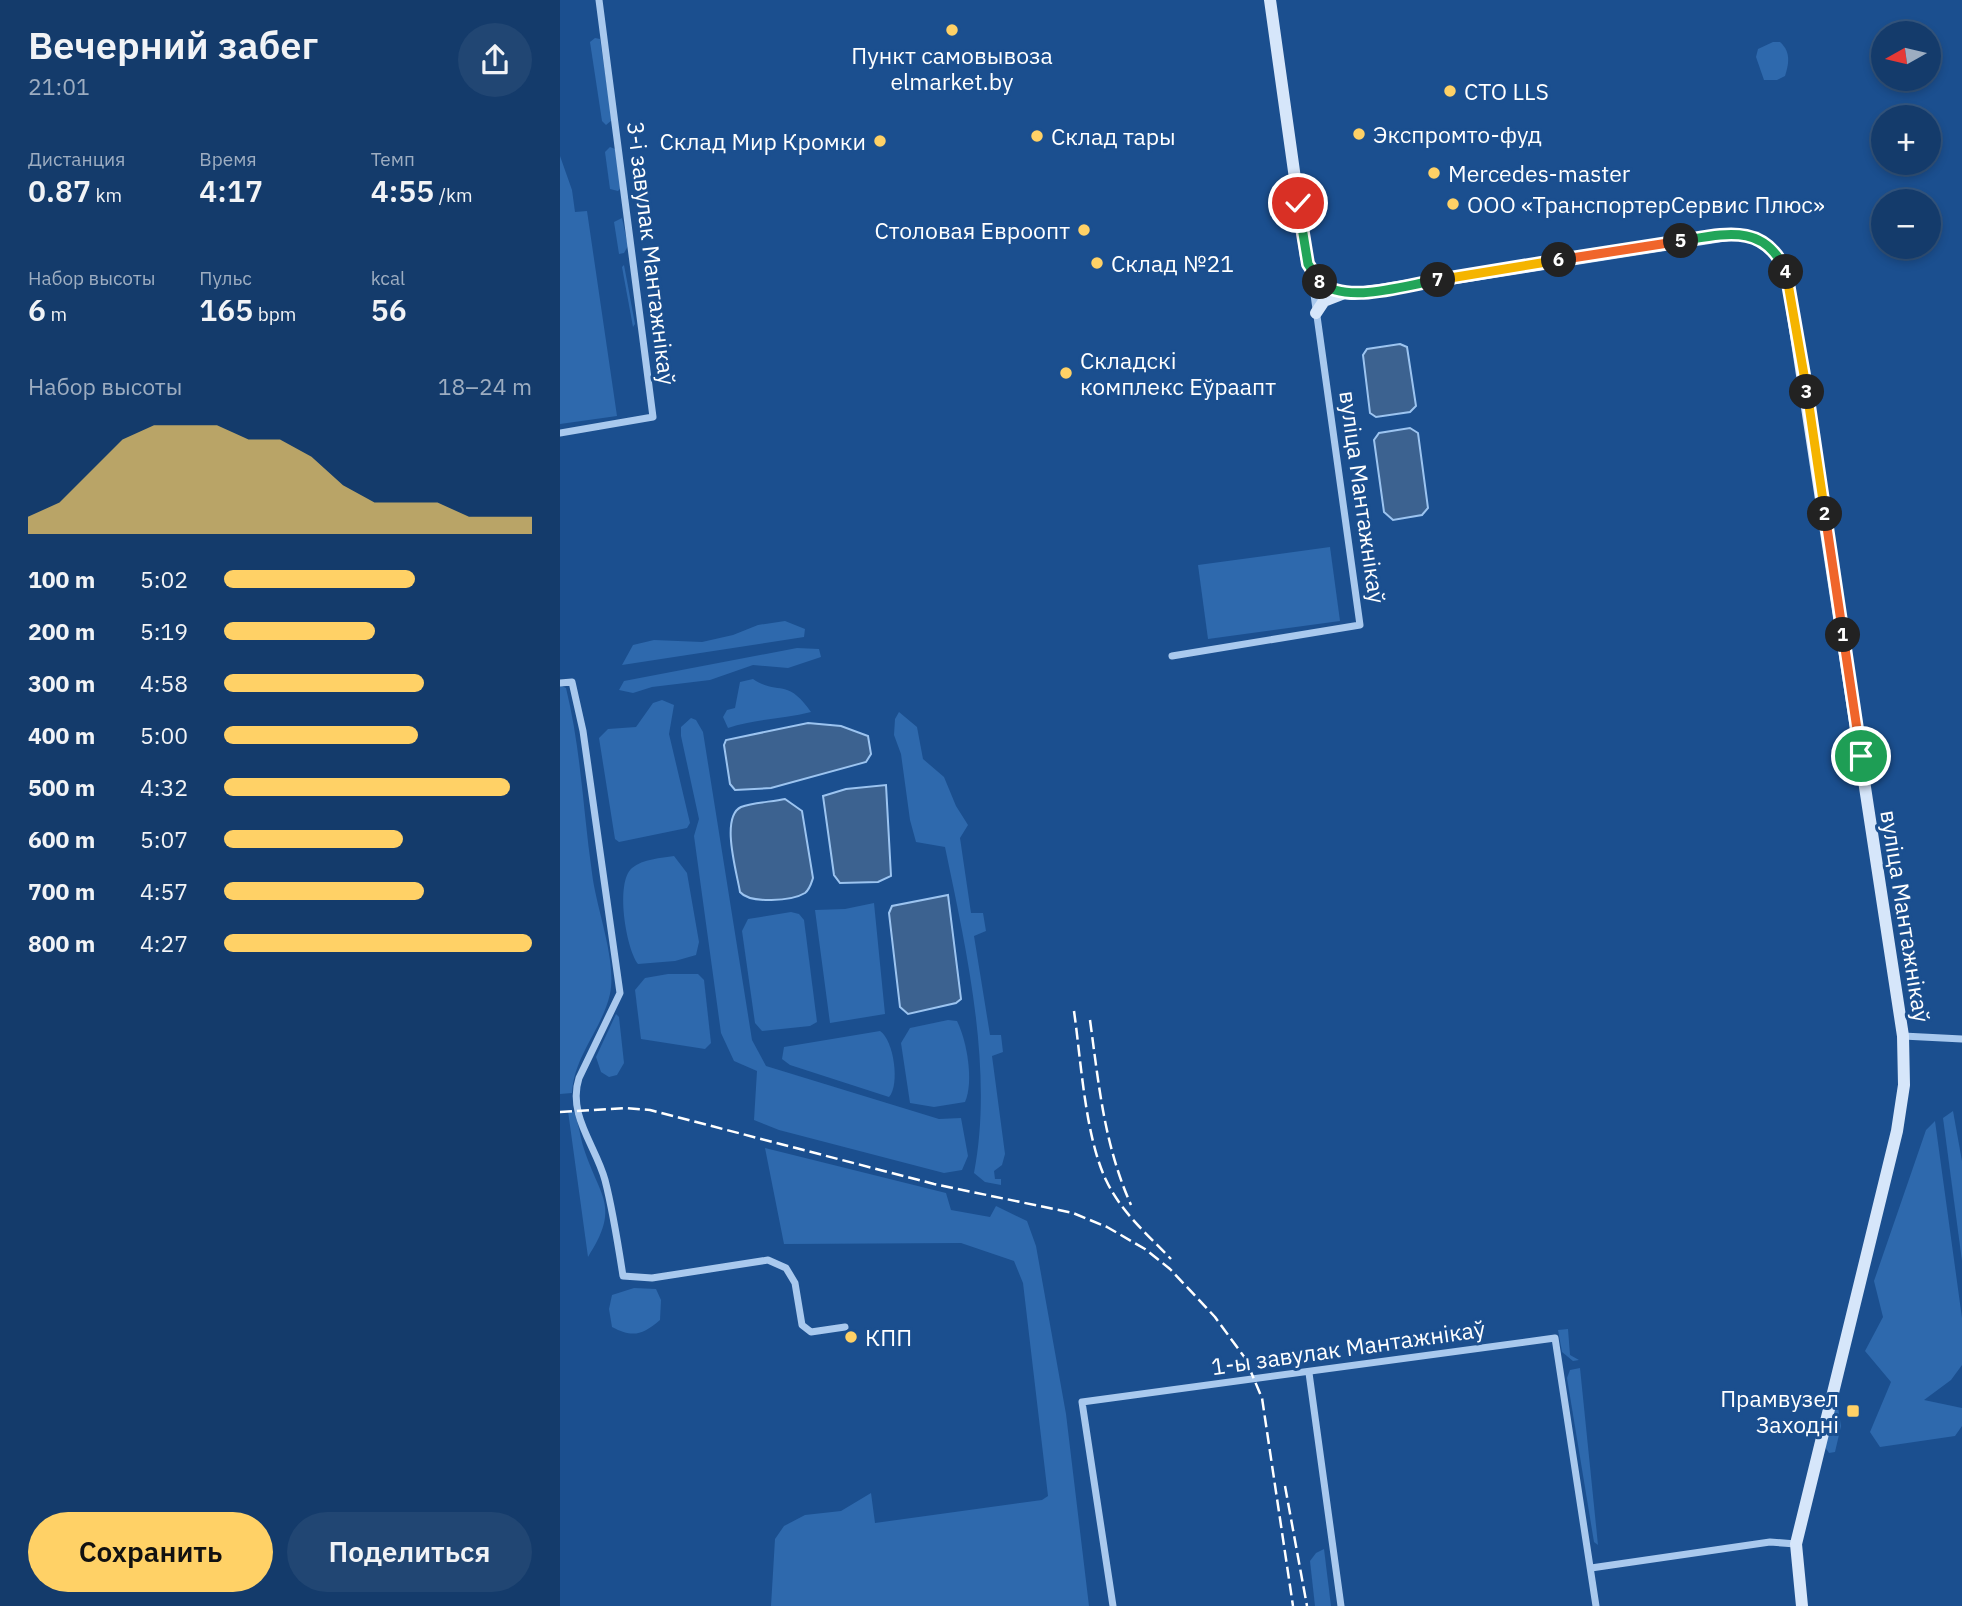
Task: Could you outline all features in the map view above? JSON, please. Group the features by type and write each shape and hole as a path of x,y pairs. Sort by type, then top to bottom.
{"street":[{"name":"3-і завулак Мантажнікаў","path":"560,433 653,417 600,0"},
{"name":"вуліца Мантажнікаў","path":"1172,656 1360,625 1270,0"},
{"name":"вуліца Мантажнікаў","path":"1342,294 1734,234 1757,239 1780,258 1789,282 1903,1036 1903,1085 1896,1131 1796,1544 1802,1606"},
{"path":"1310,269 1324,286 1342,294"},
{"path":"1316,313 1324,301 1342,294"},
{"path":"560,683 572,682 583,731 620,993 579,1078 576,1088 577,1111 606,1182 623,1276 652,1278 768,1260 786,1268 795,1283 802,1325 811,1332 845,1327"},
{"path":"1903,1036 1962,1039"},
{"name":"1-ы завулак Мантажнікаў","path":"1113,1606 1082,1402 1555,1338 1596,1606"},
{"path":"1309,1373 1341,1606"},
{"path":"1591,1568 1770,1542 1796,1544"}],"shaded area":[{"path":"595,38 600,39 612,120 606,125 602,121 590,42"},
{"path":"1773,42 1780,42 1786,50 1788,58 1785,76 1777,80 1764,80 1756,57 1758,49"},
{"path":"610,147 615,149 621,188 618,191 610,189 605,152"},
{"path":"560,156 572,190 575,212 587,211 617,416 560,424"},
{"path":"622,218 628,246 624,253 619,254 614,222"},
{"path":"624,265 635,324 633,327 622,267"},
{"path":"1400,344 1407,347 1416,406 1410,412 1376,417 1370,413 1363,355 1367,349"},
{"path":"1410,428 1418,433 1428,508 1422,515 1393,520 1384,512 1374,440 1379,433"},
{"path":"1330,547 1340,621 1208,639 1198,565"},
{"path":"785,621 805,629 804,637 622,665 633,645 654,640 702,642 733,635 758,625"},
{"path":"797,648 819,649 821,657 788,668 753,665 710,680 652,687 633,693 619,690 624,681"},
{"path":"753,679 795,694 811,712 728,728 723,717 727,710 735,708 740,682"},
{"path":"560,685 566,688 575,734 594,887 611,966 611,980 606,1007 578,1067 572,1093 560,1094"},
{"path":"662,700 674,705 669,734 690,823 687,828 619,842 615,839 599,738 608,729 636,727 653,703"},
{"path":"899,712 917,727 923,759 944,777 956,806 968,825 960,838 971,913 983,913 986,931 974,936 990,1035 1001,1035 1003,1052 992,1056 1005,1154 1002,1165 994,1171 995,1179 1001,1179 1001,1185 985,1182 974,1173 981,1093 969,967 945,847 916,842 910,820 901,754 894,735 895,719"},
{"path":"691,718 696,720 703,732 752,1040 766,1066 939,1119 961,1118 968,1156 962,1170 944,1173 779,1130 754,1120 757,1071 734,1061 721,1033 694,836 699,819 681,736 681,727"},
{"path":"808,723 841,726 868,736 871,754 866,762 771,788 735,790 730,784 724,745 726,740"},
{"path":"886,785 891,876 878,882 840,883 834,875 823,796 846,789"},
{"path":"785,799 802,811 813,878 810,886 799,896 781,899 762,900 745,896 740,892 732,846 732,822 735,813 746,805"},
{"path":"674,856 687,873 699,942 696,955 675,961 638,964 626,930 624,915 623,900 627,875 641,863"},
{"path":"948,895 961,999 956,1003 908,1014 900,1007 889,913 892,906"},
{"path":"874,903 885,1014 830,1023 815,910 845,909"},
{"path":"791,912 799,914 804,920 817,1022 810,1026 762,1031 755,1023 742,931 748,919"},
{"path":"668,974 698,974 704,980 711,1043 705,1049 641,1039 635,990 645,978"},
{"path":"616,1014 619,1017 624,1063 617,1075 609,1077 601,1072 596,1057"},
{"path":"948,1020 957,1021 966,1050 969,1084 965,1102 934,1107 910,1103 901,1043 910,1028"},
{"path":"880,1031 889,1043 894,1063 894,1083 889,1097 790,1065 782,1059 784,1047"},
{"path":"568,1111 574,1112 584,1149 604,1202 604,1226 588,1257"},
{"path":"1953,1111 1962,1161 1962,1261 1943,1118"},
{"path":"1935,1121 1962,1318 1962,1365 1951,1380 1924,1400 1962,1408 1962,1426 1955,1436 1880,1447 1870,1432 1891,1382 1865,1351 1883,1317 1874,1281 1926,1130"},
{"path":"765,1148 946,1193 951,1210 990,1217 996,1206 1027,1221 1036,1246 1066,1414 1089,1606 771,1606 775,1539 784,1526 805,1515 841,1511 871,1493 875,1523 1042,1500 1048,1496 1023,1283 1014,1261 961,1243 784,1244"},
{"path":"634,1288 656,1289 661,1300 660,1320 642,1332 632,1334 612,1327 609,1309 612,1295"},
{"path":"1568,1329 1570,1355 1579,1360 1573,1361 1562,1352 1558,1330"},
{"path":"1580,1368 1598,1545 1594,1542 1567,1378 1570,1370"},
{"path":"1837,1401 1841,1426 1835,1452 1829,1453 1825,1447"},
{"path":"1324,1549 1331,1606 1315,1606 1310,1561 1316,1553"}],"railway":[{"path":"1074,1011 1088,1120 1106,1180 1135,1222 1171,1259"},
{"path":"1090,1020 1100,1091 1114,1160 1131,1205"},
{"path":"560,1112 626,1108 650,1110 934,1184 1073,1213 1107,1227 1145,1249 1170,1269 1215,1317 1245,1358 1262,1398 1293,1606"},
{"path":"1285,1486 1307,1606"}],"place":[{"name":"Пункт самовывоза elmarket.by","path":"952,30"},
{"name":"СТО LLS","path":"1450,91"},
{"name":"Экспромто-фуд","path":"1359,134"},
{"name":"Склад тары","path":"1037,136"},
{"name":"Склад Мир Кромки","path":"880,141"},
{"name":"Mercedes-master","path":"1434,173"},
{"name":"ООО «ТранспортерСервис Плюс»","path":"1453,204"},
{"name":"Столовая Евроопт","path":"1084,230"},
{"name":"Склад №21","path":"1097,263"},
{"name":"Складскі комплекс Еўраапт","path":"1066,373"},
{"name":"КПП","path":"851,1337"},
{"name":"Прамвузел Заходні","path":"1853,1411"}],"route":[{"path":"1298,203 1308,264 1312,273 1327,288 1344,294 1734,234 1757,239 1772,248 1786,270 1789,282 1861,756"}]}
